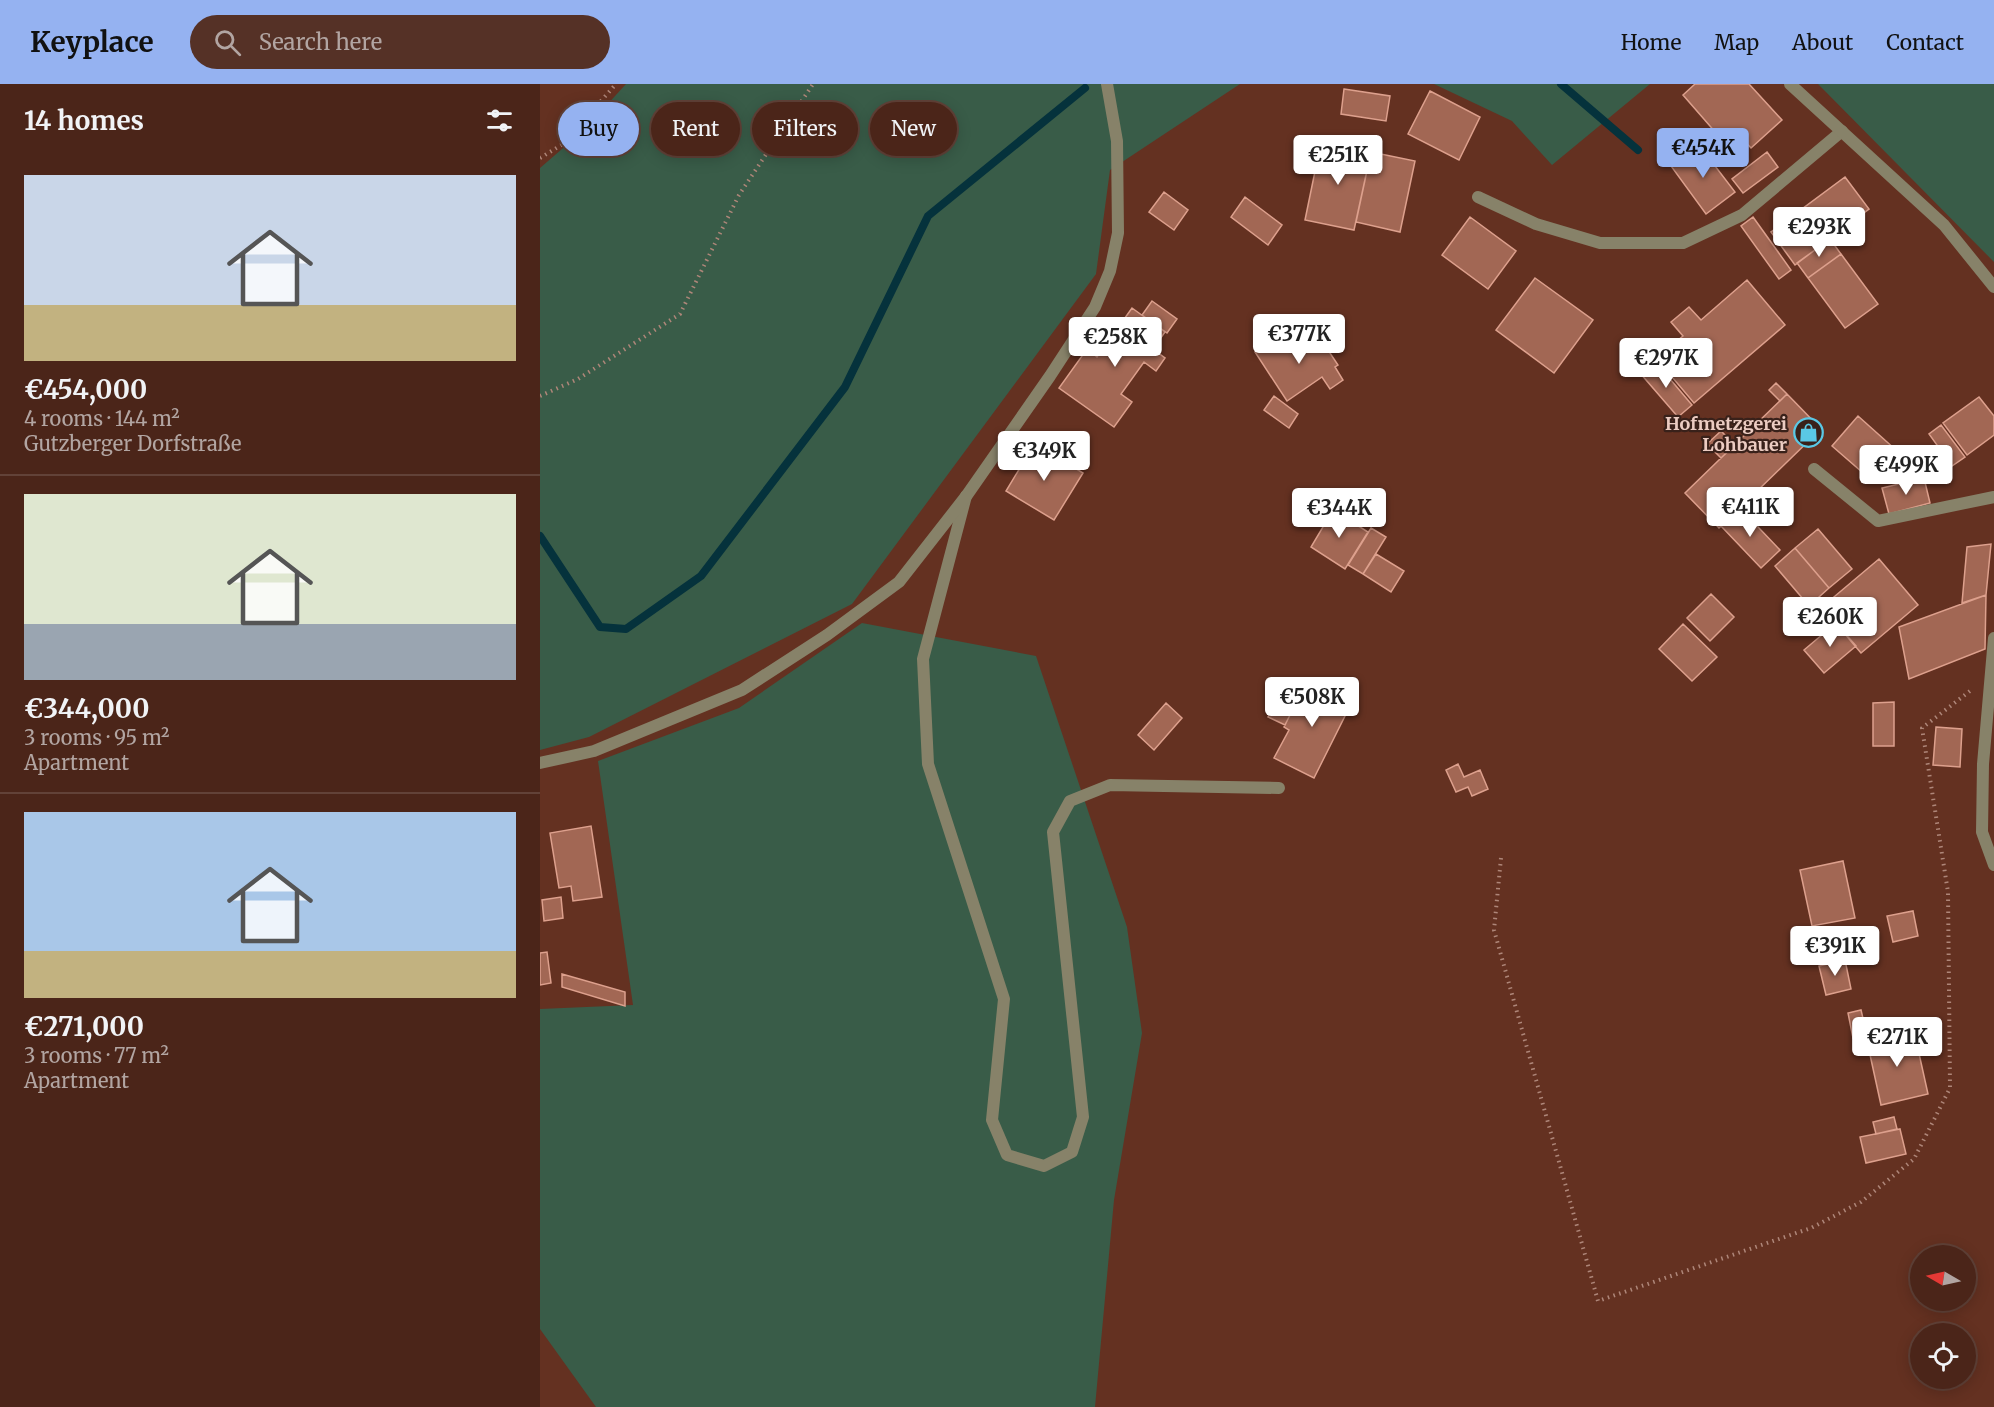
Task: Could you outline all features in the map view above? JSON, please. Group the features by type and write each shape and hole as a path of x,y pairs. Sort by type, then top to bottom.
{"street":[{"path":"540,763 594,751 742,690 827,635 898,582 967,495 1095,307 1110,271 1118,233 1117,141 1107,84"},
{"path":"1790,84 1944,225 1994,287"},
{"path":"1478,197 1536,224 1600,243 1683,243 1742,215 1842,130"},
{"path":"1814,469 1878,521 1994,497"},
{"path":"967,495 923,659 928,764 1004,999 992,1120 1007,1155 1044,1166 1072,1152 1083,1117 1053,832 1070,801 1110,785 1279,788"},
{"path":"1994,638 1982,832 1994,865"}],"path":[{"path":"540,158 563,144 616,84"},
{"path":"540,396 578,379 680,314 739,195 813,84"},
{"path":"1501,858 1494,930 1598,1301 1810,1228 1861,1202 1914,1159 1950,1088 1948,892 1922,728 1990,676"}],"green space":[{"path":"626,84 1240,84 1110,170 1096,274 852,604 589,737 540,750 540,168 558,152 558,156 639,156 639,102 610,102"},
{"path":"1434,84 1650,84 1552,165 1512,121"},
{"path":"1818,84 1994,84 1994,262"},
{"path":"862,623 1036,656 1127,927 1142,1033 1114,1200 1095,1407 596,1407 540,1329 540,1009 633,1005 598,761 739,708"}],"building":[{"path":"1695,84 1749,84 1782,120 1751,148 1735,130 1723,141 1683,95"},
{"path":"1344,89 1390,96 1386,121 1341,114"},
{"path":"1430,91 1480,117 1459,160 1408,134"},
{"path":"1335,144 1371,152 1354,230 1305,220 1320,147 1334,150"},
{"path":"1699,145 1735,192 1706,214 1671,166"},
{"path":"1371,152 1415,161 1400,232 1356,222"},
{"path":"1767,152 1778,167 1743,193 1732,179"},
{"path":"1845,177 1869,209 1795,265 1771,232"},
{"path":"1164,192 1188,210 1174,230 1149,212"},
{"path":"1245,197 1282,225 1268,245 1231,217"},
{"path":"1470,217 1516,251 1488,289 1442,255"},
{"path":"1753,217 1791,270 1779,279 1741,226"},
{"path":"1830,239 1841,254 1808,278 1797,263"},
{"path":"1841,254 1878,304 1845,328 1808,278"},
{"path":"1535,278 1593,320 1554,373 1496,330"},
{"path":"1747,280 1785,325 1694,403 1656,358 1683,336 1671,322 1689,307 1701,320"},
{"path":"1152,301 1177,319 1167,333 1142,315"},
{"path":"1132,308 1165,332 1153,349 1165,358 1156,371 1144,362 1121,394 1132,402 1114,427 1059,388 1087,349 1097,357"},
{"path":"1316,332 1338,365 1335,367 1343,380 1330,389 1322,377 1287,401 1255,352 1279,336 1289,351"},
{"path":"1654,360 1692,405 1678,417 1640,373"},
{"path":"1776,383 1787,394 1780,401 1769,390"},
{"path":"1787,394 1821,429 1719,528 1685,493"},
{"path":"1274,396 1298,414 1289,428 1264,410"},
{"path":"1979,397 1994,416 1994,435 1967,455 1943,423"},
{"path":"1858,416 1896,450 1870,479 1832,446"},
{"path":"1941,425 1965,457 1952,466 1929,434"},
{"path":"1721,431 1735,445 1721,458 1707,444"},
{"path":"1035,443 1083,473 1054,520 1006,491"},
{"path":"1924,478 1930,503 1889,514 1882,488"},
{"path":"1740,508 1780,550 1761,568 1721,526"},
{"path":"1333,510 1368,532 1345,569 1311,547"},
{"path":"1371,528 1386,537 1363,574 1348,565"},
{"path":"1818,529 1852,569 1829,588 1795,548"},
{"path":"1991,544 1986,595 1962,603 1967,547"},
{"path":"1795,548 1829,588 1809,606 1775,566"},
{"path":"1376,554 1404,571 1391,592 1363,574"},
{"path":"1879,559 1918,605 1861,653 1822,607"},
{"path":"1711,594 1734,617 1710,641 1687,618"},
{"path":"1986,595 1985,649 1909,679 1899,627"},
{"path":"1836,623 1856,646 1824,673 1804,650"},
{"path":"1683,624 1717,657 1692,681 1659,649"},
{"path":"1288,679 1304,687 1285,725 1268,717"},
{"path":"1308,679 1352,702 1314,778 1274,758 1289,730 1284,727"},
{"path":"1894,702 1894,746 1873,746 1873,703"},
{"path":"1166,703 1182,718 1154,750 1138,735"},
{"path":"1936,727 1962,729 1960,767 1933,765"},
{"path":"1458,764 1464,777 1480,770 1488,789 1472,796 1468,787 1456,792 1446,770"},
{"path":"591,826 602,897 573,901 571,886 559,888 550,833"},
{"path":"1843,861 1855,918 1812,926 1800,870"},
{"path":"561,897 563,918 544,921 542,900"},
{"path":"1913,911 1918,936 1893,942 1887,916"},
{"path":"547,952 551,983 540,985 540,953"},
{"path":"1845,960 1851,989 1826,995 1819,966"},
{"path":"562,974 625,992 625,1006 562,987"},
{"path":"1861,1010 1867,1035 1853,1038 1848,1013"},
{"path":"1914,1031 1928,1094 1881,1105 1867,1041"},
{"path":"1894,1117 1897,1129 1876,1134 1873,1122"},
{"path":"1900,1129 1906,1154 1866,1163 1860,1137"}],"waterway":[{"path":"1561,84 1638,150"},
{"path":"540,536 600,627 626,629 701,576 845,387 928,216 1085,88"}],"place":[{"name":"Hofmetzgerei Lohbauer","path":"1808,433"}]}
